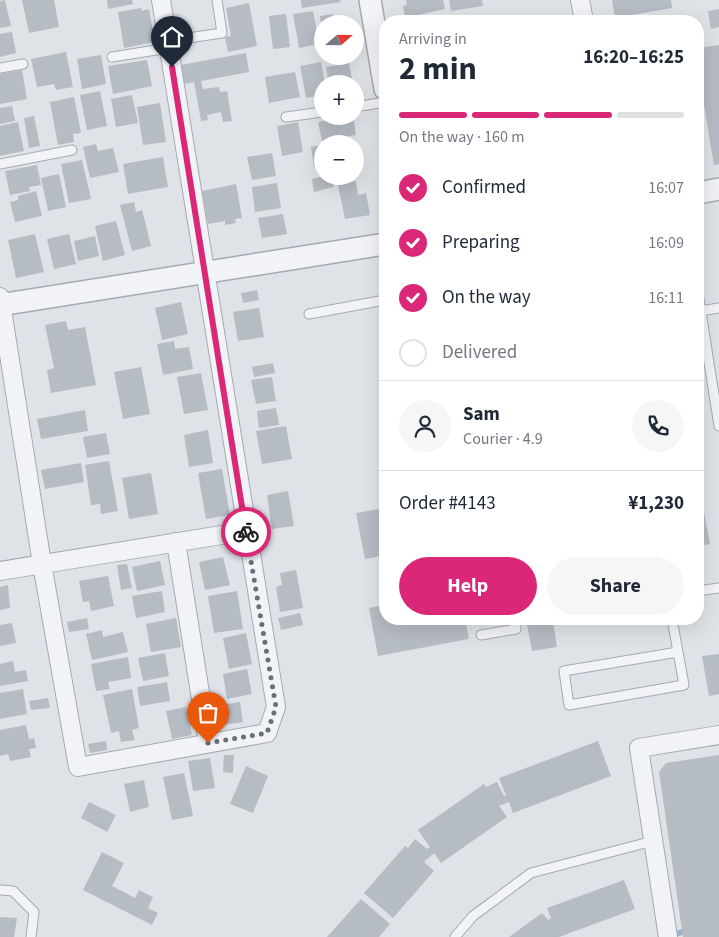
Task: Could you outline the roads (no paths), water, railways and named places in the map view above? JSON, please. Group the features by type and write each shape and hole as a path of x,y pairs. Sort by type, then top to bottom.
{"street":[{"path":"161,0 205,271 246,531 276,707 267,733 78,767 42,564 0,302 205,271 379,245"},
{"path":"370,0 379,54"},
{"path":"580,0 583,15"},
{"path":"704,192 719,189"},
{"path":"0,571 246,531"},
{"path":"176,542 208,743"},
{"path":"668,937 639,748 719,735"}],"lane":[{"path":"112,57 222,33 217,0"},
{"path":"0,68 23,64"},
{"path":"364,106 379,103"},
{"path":"286,117 314,113"},
{"path":"0,164 72,150"},
{"path":"309,314 379,301"},
{"path":"704,310 719,308"},
{"path":"704,335 719,426"},
{"path":"704,590 719,588"},
{"path":"481,635 516,629 515,625"},
{"path":"673,625 684,685 569,705 564,670 678,652"},
{"path":"455,937 472,916 531,873 653,841"},
{"path":"0,890 13,891 34,912 31,937"}],"waterway":[{"path":"669,936 689,930"}]}
